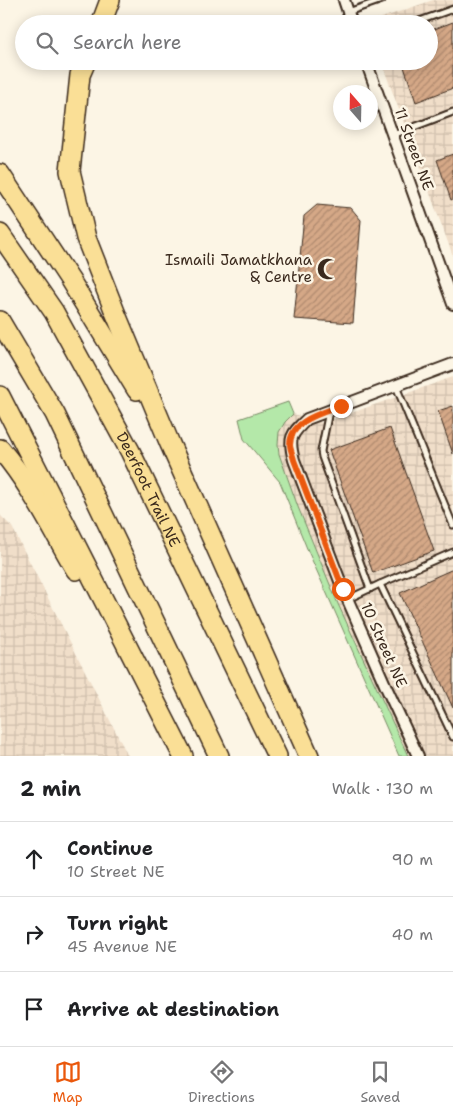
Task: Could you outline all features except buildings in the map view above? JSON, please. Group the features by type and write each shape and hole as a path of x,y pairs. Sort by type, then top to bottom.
{"highway":[{"path":"104,15 110,0"},
{"path":"82,70 80,75 70,171 86,238 170,444 309,756"},
{"path":"0,174 70,280 170,444"},
{"name":"Deerfoot Trail NE","path":"0,234 54,312 130,451 277,756"},
{"path":"0,321 58,421 220,756"},
{"path":"0,396 183,756"},
{"path":"0,449 13,464 31,491 118,645 153,698"}],"street":[{"path":"344,0 349,15"},
{"name":"11 Street NE","path":"369,70 453,304"},
{"path":"329,411 453,364"},
{"name":"10 Street NE","path":"329,411 307,419 294,432 290,444 294,460 348,599 418,756"}],"lane":[{"path":"348,12 382,0"},
{"path":"436,15 453,9"},
{"path":"393,135 453,112"},
{"path":"396,385 453,525"},
{"path":"329,411 322,457 370,588"},
{"path":"348,599 453,552"},
{"path":"380,584 453,737"}],"shaded area":[{"path":"433,0 453,0 453,256 384,70 438,70 438,15 390,15"},
{"path":"453,377 453,756 408,756 338,604 298,507 279,454 279,432 293,414 323,423"},
{"path":"0,515 12,527 128,756 0,756"}],"green space":[{"path":"288,402 293,414 279,432 279,454 298,507 338,604 408,756 399,756 308,551 280,482 244,439 239,419"}],"place":[{"name":"Ismaili Jamatkhana & Centre","path":"328,269"}],"route":[{"path":"341,406 307,419 294,432 290,444 294,460 343,589"}]}
